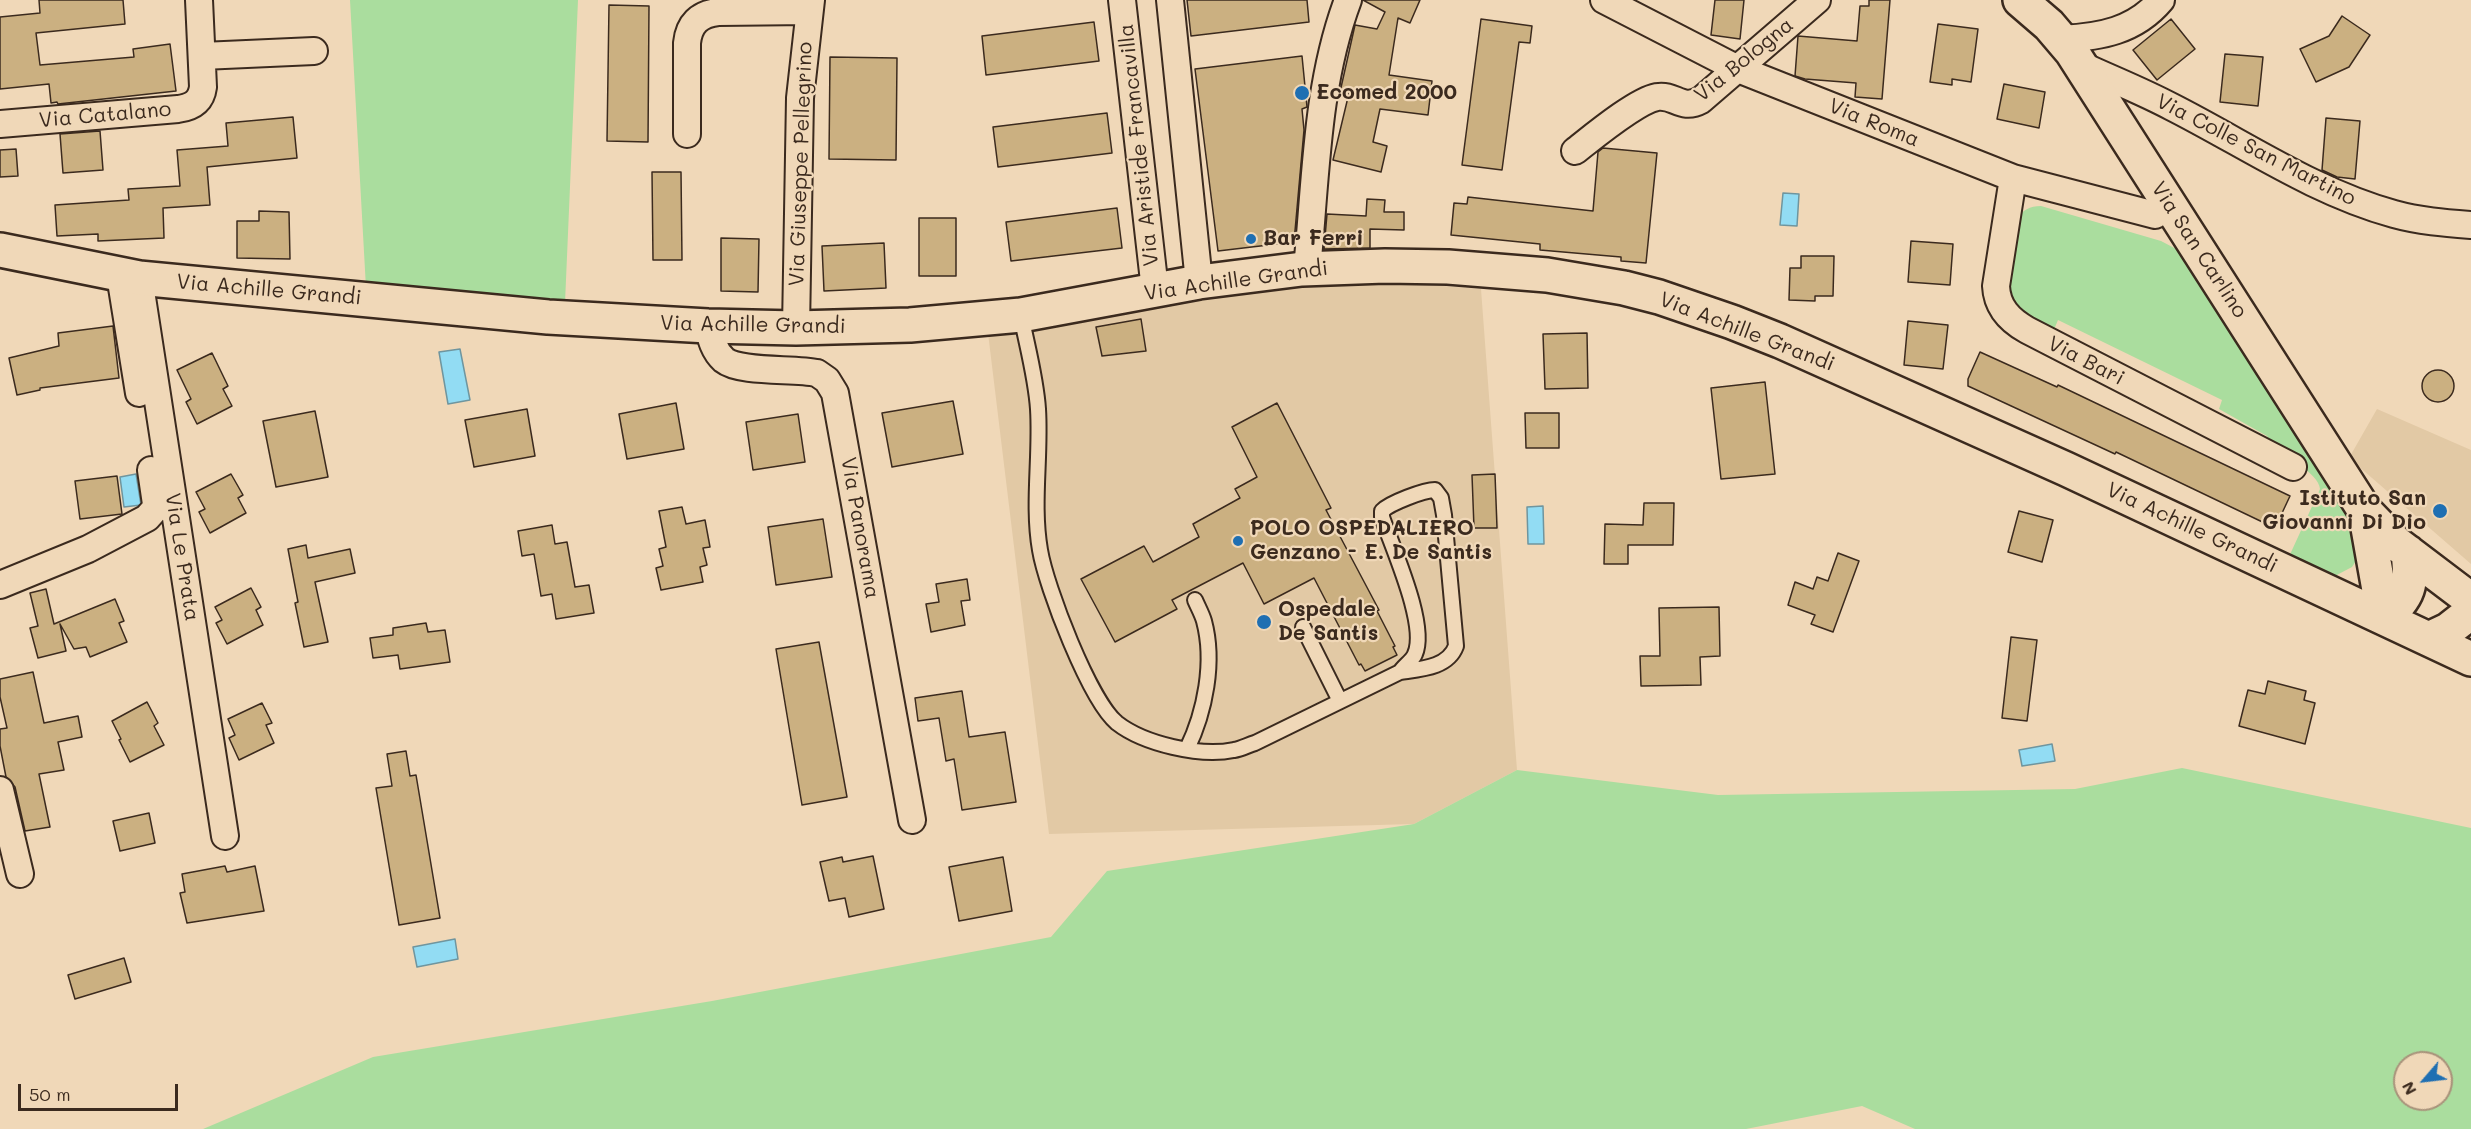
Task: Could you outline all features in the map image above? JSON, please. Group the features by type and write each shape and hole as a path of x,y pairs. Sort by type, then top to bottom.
{"street":[{"name":"Via Catalano","path":"0,124 188,107 196,103 201,97 202,56 199,0"},
{"name":"Via Aristide Francavilla","path":"1122,0 1155,290"},
{"path":"1170,0 1199,282"},
{"path":"1308,268 1324,89 1335,41 1348,0"},
{"name":"Via Roma","path":"1604,0 1738,69 2013,178 2155,215"},
{"name":"Via Bologna","path":"1575,150 1650,100 1665,98 1682,104 1697,102 1817,0"},
{"name":"Via San Carlino","path":"2020,0 2071,52 2365,511 2387,535 2471,600"},
{"path":"2071,52 2146,15 2161,0"},
{"path":"687,134 687,43 689,31 695,21 705,14 718,12 810,5"},
{"name":"Via Giuseppe Pellegrino","path":"796,328 800,98 810,5"},
{"path":"202,56 314,51"},
{"name":"Via Colle San Martino","path":"2071,52 2283,168 2343,196 2403,217 2471,225"},
{"name":"Via Bari","path":"2013,178 1996,286 2001,307 2013,321 2294,466"},
{"name":"Via Achille Grandi","path":"0,250 130,277 548,317 708,326 796,328 910,325 1021,315 1199,282 1308,268 1385,266 1498,270 1582,280 1659,297 1779,341 2066,469 2471,659"},
{"name":"Via Le Prata","path":"0,585 94,547 141,521 155,509 156,499 130,277"},
{"name":"Via Le Prata","path":"130,277 225,837"},
{"name":"Via Panorama","path":"708,326 713,346 731,365 818,373 827,380 835,393 912,820"},
{"name":"Via San Carlino","path":"2365,511 2384,618"},
{"path":"2325,591 2359,574 2367,563 2372,543"},
{"path":"2384,618 2397,607 2407,593 2410,578 2408,552"},
{"path":"2429,639 2448,630 2471,612"},
{"path":"0,790 20,874"}],"lane":[{"path":"1021,315 1038,409 1037,517 1040,551 1064,623 1083,669 1103,708 1116,722 1134,734 1167,746 1206,752 1234,750 1400,672 1425,668 1443,662 1452,656 1455,646 1444,515 1441,498 1435,490 1426,491 1390,505 1382,511 1382,518 1413,604 1417,627 1416,653 1400,672"},
{"path":"1187,749 1196,732 1204,698 1208,662 1204,622 1195,600"},
{"path":"1303,627 1340,701"}],"shaded area":[{"name":"Ospedale De Santis","path":"1315,276 1481,289 1517,770 1414,824 1049,834 988,333"},
{"name":"Istituto San Giovanni Di Dio","path":"2377,409 2471,450 2471,564 2349,458"}],"green space":[{"path":"350,0 578,0 565,303 366,288"},
{"path":"2041,206 2161,241 2180,251 2356,527 2360,555 2352,567 2333,577 2287,561 2320,489 2318,482 2272,443 2267,436 2219,409 2222,400 2058,320 2053,332 2019,316 2008,291 2017,219 2027,209"},
{"path":"2182,768 2471,828 2471,1129 1915,1129 1862,1106 1746,1129 203,1129 373,1057 712,1001 1051,937 1107,871 1414,824 1517,770 1718,795 2075,789"}],"water":[{"path":"1783,193 1799,194 1797,226 1780,225"},
{"path":"460,349 470,400 448,404 439,352"},
{"path":"136,474 141,505 124,507 120,477"},
{"path":"1543,506 1544,544 1528,544 1527,507"},
{"path":"2052,744 2055,761 2022,766 2019,750"},
{"path":"455,939 458,959 417,967 413,947"}],"building":[{"path":"39,0 123,0 125,24 36,33 40,65 134,57 133,49 170,44 176,91 58,104 57,102 51,103 49,84 0,89 0,17 40,13"},
{"path":"1187,0 1307,0 1309,22 1191,36"},
{"path":"1363,0 1420,0 1410,23 1398,18 1389,75 1432,81 1428,115 1380,109 1373,142 1387,146 1381,172 1333,160 1349,93 1340,92 1355,25 1377,29 1385,12"},
{"path":"1715,0 1744,0 1740,39 1711,35"},
{"path":"1869,0 1890,0 1882,99 1855,97 1856,83 1805,79 1795,76 1798,36 1857,41 1860,6 1869,6"},
{"path":"609,5 649,6 648,142 607,141"},
{"path":"2342,16 2370,35 2349,67 2316,82 2300,49 2329,36"},
{"path":"1481,19 1532,26 1530,43 1519,42 1502,170 1462,165"},
{"path":"2171,19 2195,49 2157,80 2133,50"},
{"path":"1094,22 1099,61 986,75 982,36"},
{"path":"1938,24 1978,29 1971,82 1952,79 1952,85 1930,82"},
{"path":"2225,54 2263,57 2258,106 2220,102"},
{"path":"1302,56 1307,107 1302,109 1304,130 1294,242 1218,251 1195,69"},
{"path":"830,57 897,58 896,160 829,159"},
{"path":"2004,84 2045,92 2039,128 1997,119"},
{"path":"1107,113 1112,153 998,167 993,127"},
{"path":"293,117 297,158 207,167 210,205 163,208 164,238 98,241 98,234 57,236 55,205 129,200 128,189 180,186 177,150 228,146 226,123"},
{"path":"2326,118 2360,121 2355,179 2337,177 2322,170"},
{"path":"100,131 103,170 63,173 60,134"},
{"path":"1603,148 1657,153 1646,263 1621,261 1621,257 1540,250 1540,244 1451,235 1454,203 1467,204 1468,197 1593,211 1598,152"},
{"path":"16,149 18,176 0,177 0,150"},
{"path":"652,172 681,172 682,260 653,260"},
{"path":"1367,199 1385,200 1384,212 1404,212 1404,230 1370,229 1370,248 1324,249 1327,214 1366,216"},
{"path":"1117,208 1122,248 1011,261 1006,222"},
{"path":"259,211 289,212 290,259 237,258 237,221 259,221"},
{"path":"919,218 956,218 956,276 919,276"},
{"path":"721,238 759,239 758,292 721,291"},
{"path":"1911,241 1953,244 1950,285 1908,282"},
{"path":"884,243 886,288 824,291 822,246"},
{"path":"1801,256 1834,256 1833,296 1815,296 1815,301 1789,300 1790,268 1801,268"},
{"path":"1141,319 1146,351 1102,356 1096,327"},
{"path":"1908,321 1948,325 1943,369 1904,365"},
{"path":"113,326 119,378 40,388 40,390 17,395 9,358 59,346 58,333"},
{"path":"1587,333 1588,388 1545,389 1543,334"},
{"path":"1980,352 2057,387 2058,385 2290,496 2275,528 2116,452 2115,454 1968,386 1968,379"},
{"path":"212,353 228,386 223,389 232,406 197,424 186,402 191,399 177,370"},
{"path":"2438,370 2449,375 2454,386 2449,397 2438,402 2427,397 2422,386 2427,375"},
{"path":"1765,382 1775,474 1721,479 1711,388"},
{"path":"953,401 963,454 892,467 882,413"},
{"path":"676,403 684,449 627,459 619,414"},
{"name":"POLO OSPEDALIERO Genzano - E. De Santis","path":"1277,403 1331,508 1326,510 1379,610 1377,611 1395,646 1393,647 1397,655 1365,671 1361,664 1359,665 1314,578 1264,604 1243,563 1172,600 1177,609 1115,642 1081,579 1144,546 1153,562 1199,537 1193,524 1240,498 1235,489 1257,477 1232,427"},
{"path":"527,409 535,456 474,467 465,420"},
{"path":"315,411 328,477 276,487 263,421"},
{"path":"1525,413 1559,413 1559,448 1526,448"},
{"path":"798,414 805,462 753,470 746,422"},
{"path":"231,474 243,495 238,498 246,513 210,533 199,512 205,509 196,492"},
{"path":"1495,474 1497,528 1474,528 1472,475"},
{"path":"117,476 122,514 80,519 75,481"},
{"path":"1644,503 1674,503 1673,545 1628,545 1628,564 1604,564 1605,524 1643,525"},
{"path":"682,507 686,524 705,520 710,547 703,548 707,565 700,567 703,582 661,590 656,568 663,566 659,549 666,547 659,511"},
{"path":"2019,511 2053,520 2042,562 2008,552"},
{"path":"823,519 832,577 776,585 768,527"},
{"path":"552,525 555,544 567,542 575,587 589,585 594,613 556,619 552,594 541,596 534,554 522,556 518,531"},
{"path":"306,545 308,558 350,549 355,573 315,582 328,642 304,647 288,549"},
{"path":"1838,553 1859,561 1833,632 1811,624 1815,615 1788,605 1795,582 1813,589 1817,577 1828,581"},
{"path":"967,579 970,600 961,601 965,625 931,632 926,604 939,602 936,584"},
{"path":"251,588 261,607 256,610 263,625 227,644 216,623 222,620 215,607"},
{"path":"46,589 54,624 115,599 124,621 119,623 127,642 90,657 86,647 74,649 60,624 66,651 38,658 30,628 38,626 30,593"},
{"path":"1719,607 1720,656 1700,657 1701,685 1641,686 1640,656 1660,656 1659,608"},
{"path":"426,623 428,632 445,630 450,662 400,669 398,655 373,658 370,638 393,635 393,628"},
{"path":"2011,637 2037,640 2027,721 2002,718"},
{"path":"819,642 847,797 802,805 776,649"},
{"path":"33,672 44,723 78,716 82,737 58,742 64,770 39,774 50,827 25,831 15,787 6,777 0,746 0,729 7,728 0,697 0,679"},
{"path":"2268,681 2306,691 2304,700 2315,703 2305,744 2239,726 2248,690 2265,694"},
{"path":"962,691 969,737 1005,732 1016,802 962,810 954,759 946,761 939,718 918,721 915,698"},
{"path":"147,702 158,723 154,726 164,745 130,762 112,721"},
{"path":"262,703 272,723 266,725 274,743 239,760 229,738 235,735 228,719"},
{"path":"406,751 410,776 416,775 440,918 399,925 376,788 392,786 387,754"},
{"path":"149,813 155,843 120,851 113,821"},
{"path":"873,856 884,909 849,917 845,898 829,901 820,862 842,857 843,862"},
{"path":"1003,857 1012,911 959,921 949,867"},
{"path":"225,866 227,872 255,866 264,911 187,923 180,893 185,892 182,874"},
{"path":"124,958 131,982 75,999 68,975"}],"place":[{"name":"Ecomed 2000","path":"1302,93"},
{"name":"Bar Ferri","path":"1251,239"},
{"name":"Istituto San Giovanni Di Dio","path":"2440,511"},
{"name":"POLO OSPEDALIERO Genzano - E. De Santis","path":"1238,541"},
{"name":"Ospedale De Santis","path":"1264,622"}]}
